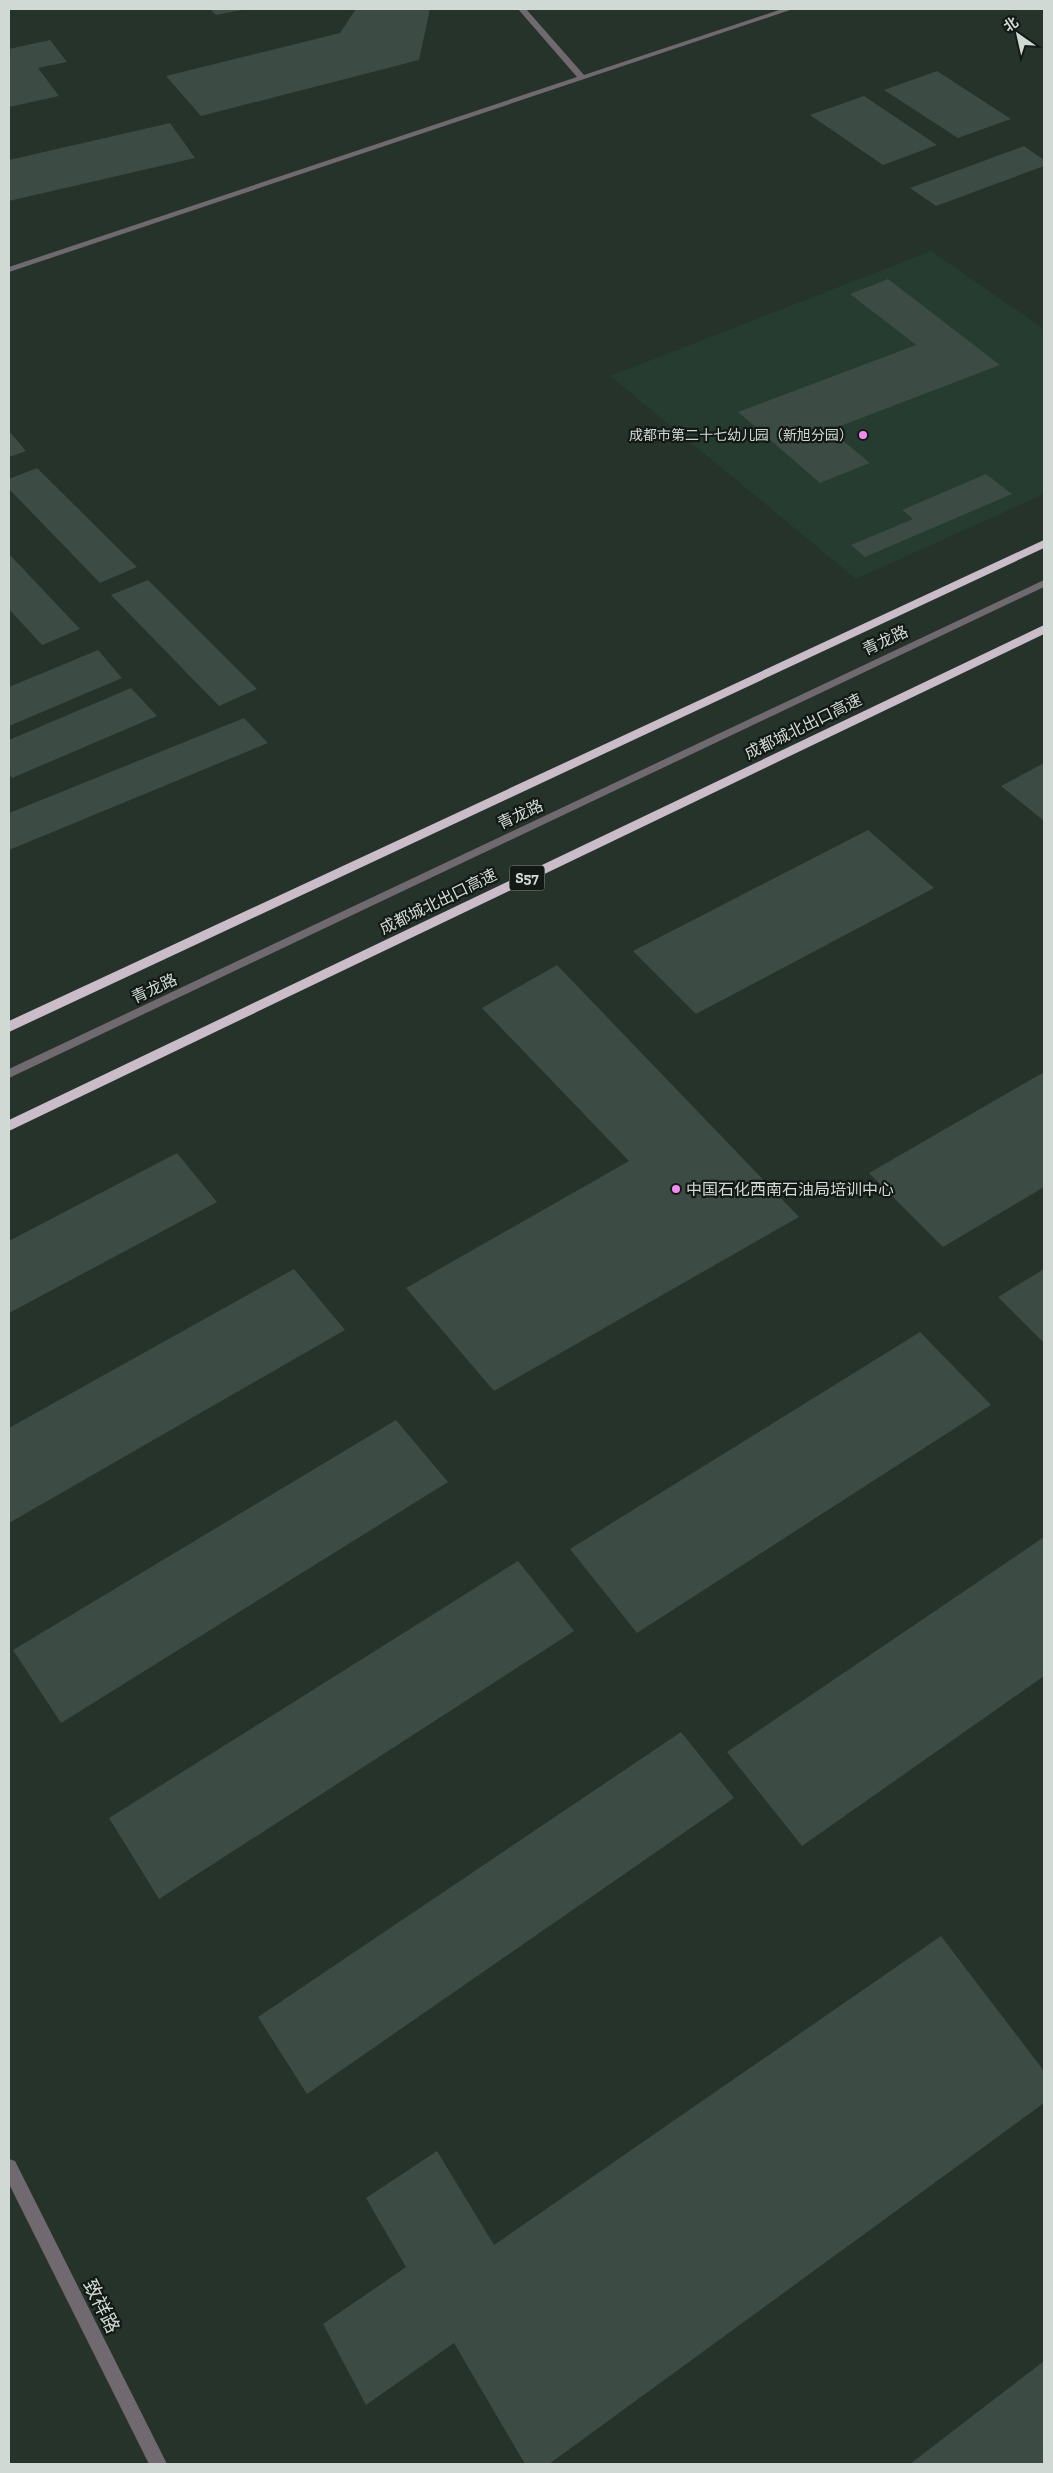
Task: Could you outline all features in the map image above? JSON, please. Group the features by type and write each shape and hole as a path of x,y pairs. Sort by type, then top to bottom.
{"highway":[{"path":"9,1028 1044,544"},
{"name":"成都城北出口高速","path":"9,1126 1044,629"}],"street":[{"path":"522,9 582,78"},
{"path":"9,270 789,9"},
{"name":"青龙路","path":"9,1074 1044,583"},
{"name":"致祥路","path":"9,2167 158,2464"}],"shaded area":[{"name":"成都市第二十七幼儿园（新旭分园）","path":"931,251 1044,329 1044,494 856,579 610,376"}],"building":[{"path":"210,9 242,9 242,10 216,15"},
{"path":"356,9 430,9 419,60 201,116 166,76 340,33"},
{"path":"50,40 67,62 38,68 59,96 9,107 9,49"},
{"path":"937,71 1011,119 958,138 884,90"},
{"path":"864,96 937,145 883,165 810,115"},
{"path":"170,123 195,158 9,201 9,160"},
{"path":"1024,146 1044,160 1044,166 936,206 910,188"},
{"path":"888,279 1000,365 830,430 870,463 820,483 738,412 916,345 850,294"},
{"path":"9,431 26,451 9,457"},
{"path":"37,468 137,567 100,583 9,489 9,479"},
{"path":"986,474 1012,494 865,557 851,545 913,519 902,510"},
{"path":"9,554 80,629 42,645 9,609"},
{"path":"148,580 257,689 219,706 111,595"},
{"path":"98,650 122,678 9,726 9,687"},
{"path":"131,688 157,716 12,778 9,773 9,740"},
{"path":"244,718 268,743 9,850 9,813"},
{"path":"1044,763 1044,821 1001,786"},
{"path":"868,830 934,888 696,1014 633,951"},
{"name":"中国石化西南石油局培训中心","path":"557,965 799,1217 494,1391 406,1288 629,1161 482,1008"},
{"path":"1044,1072 1044,1187 943,1247 869,1173"},
{"path":"177,1153 217,1202 9,1313 9,1241"},
{"path":"294,1269 345,1330 9,1523 9,1428"},
{"path":"1044,1269 1044,1343 998,1297"},
{"path":"920,1332 991,1405 637,1633 570,1549"},
{"path":"396,1420 448,1482 61,1723 13,1650"},
{"path":"1044,1537 1044,1676 802,1846 727,1752"},
{"path":"518,1561 574,1631 159,1899 109,1818"},
{"path":"681,1732 734,1798 307,2094 258,2017"},
{"path":"941,1936 1044,2071 1044,2103 549,2464 525,2464 454,2343 366,2405 323,2324 406,2267 366,2198 437,2151 494,2245"},
{"path":"1044,2361 1044,2464 910,2464"}],"place":[{"name":"成都市第二十七幼儿园（新旭分园）","path":"863,435"},
{"name":"中国石化西南石油局培训中心","path":"676,1189"}]}
